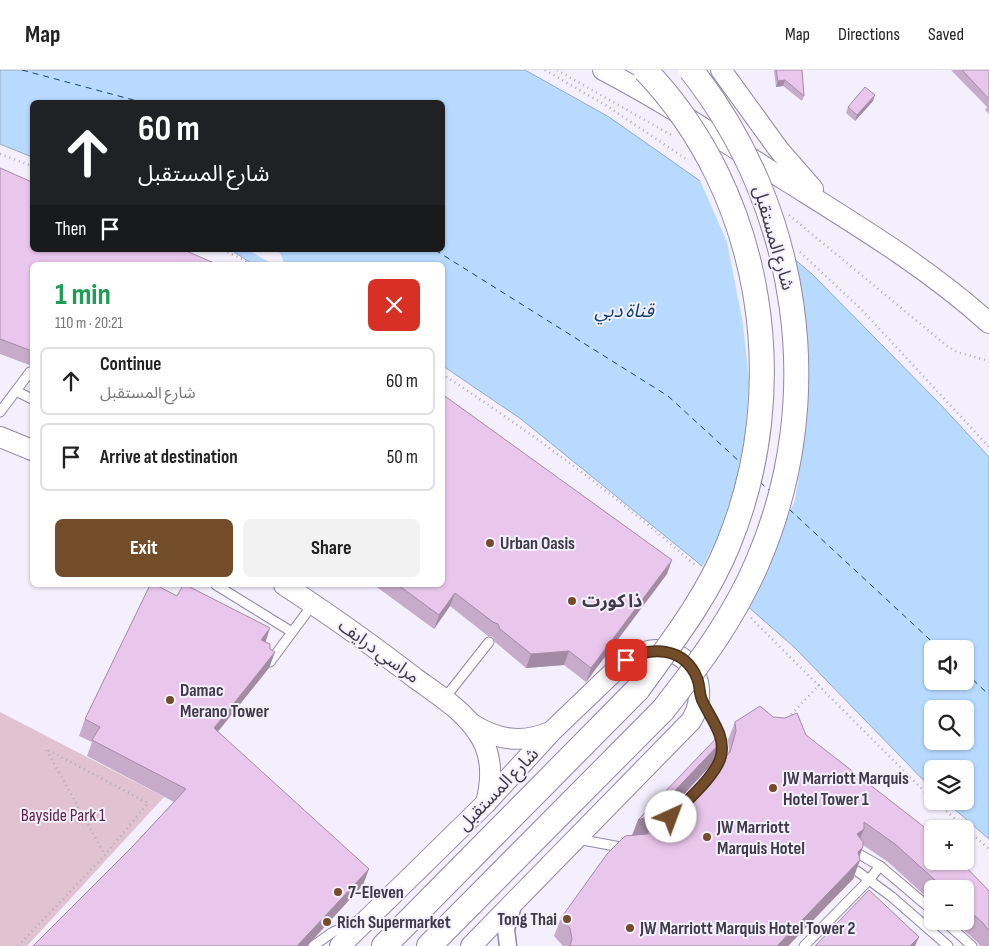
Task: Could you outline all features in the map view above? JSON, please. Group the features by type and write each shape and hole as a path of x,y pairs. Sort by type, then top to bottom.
{"main road":[{"name":"شارع المستقبل","path":"384,946 638,689 698,604 728,545 741,507 755,451 762,386 759,321 755,289 735,218 713,165 679,109 645,70"},
{"name":"شارع المستقبل","path":"430,946 663,710 712,646 743,592 758,561 781,495 794,426 796,392 795,322 788,279 773,220 761,187 734,132 711,95 691,70"}],"street":[{"path":"612,75 642,77 654,70"},
{"path":"721,70 793,168 842,215"},
{"path":"612,75 842,215 942,283 989,323"},
{"path":"0,437 30,449"},
{"name":"مراسي درايف","path":"287,587 444,699 470,722 492,735 516,740 541,736 552,731"},
{"name":"شارع المستقبل","path":"340,946 486,804 552,731 626,660 640,652 656,650 671,653 685,661 697,678 700,698"},
{"path":"472,946 691,721 698,710 700,698"},
{"name":"مراسي درايف","path":"470,722 479,734 489,761 490,775 486,804"},
{"path":"508,946 506,929 514,902"}],"lane":[{"path":"0,412 30,372"},
{"path":"16,391 30,398"},
{"path":"219,587 292,632"},
{"path":"270,662 313,604"},
{"path":"444,699 489,642"},
{"path":"700,698 722,739 723,748 718,766 706,780"},
{"path":"577,839 614,847 640,848"},
{"path":"857,853 880,866 924,903"},
{"path":"804,946 869,880 880,866"},
{"path":"857,871 948,946"},
{"path":"313,946 345,925 371,916"},
{"path":"954,930 972,946"}],"path":[{"path":"557,70 624,106 674,137"},
{"path":"0,154 30,165"},
{"path":"781,209 946,346 957,352 989,360"},
{"path":"227,252 248,262"},
{"path":"785,722 820,684"},
{"path":"18,946 105,855 148,803 46,749 105,855"},
{"path":"945,810 989,848"}],"green space":[{"name":"Bayside Park 1","path":"0,712 164,797 27,946 0,946"}],"water":[{"name":"قناة دبي","path":"0,70 525,70 609,117 713,190 812,274 940,404 989,457 989,839 974,826 974,820 967,820 955,810 974,810 974,760 924,760 924,781 794,647 696,561 521,419 445,367 445,262 249,262 234,252 445,252 445,100 30,100 30,156 0,144"}],"pier":[{"path":"698,176 793,255 805,324 808,384 804,442 795,500 748,610 701,569 717,539 735,487 745,434 749,380 743,324 727,242"},
{"path":"251,252 278,252 284,262 269,262"}],"building":[{"path":"776,70 802,70 804,96 785,80 778,81"},
{"path":"962,70 989,70 989,99"},
{"path":"865,87 875,95 857,115 848,107"},
{"path":"0,168 30,181 30,252 189,252 212,262 30,262 30,350 0,339"},
{"path":"445,396 672,560 591,668 569,651 531,654 500,629 498,624 455,593 439,615 401,587 445,587"},
{"path":"149,587 160,587 177,596 182,587 190,587 270,628 261,640 270,644 270,649 275,652 214,728 369,869 297,946 33,946 132,847 186,789 92,740 100,727 85,719"},
{"path":"760,706 773,717 785,718 797,713 806,735 924,827 924,870 969,870 989,891 989,931 974,915 974,880 935,880 895,844 864,822 864,829 857,834 863,842 863,847 858,852 860,860 777,946 570,946 572,939 570,928 561,918 607,854 625,836 647,834 658,829 730,752 736,731 735,722"},
{"path":"724,730 721,742 651,816 638,820"},
{"path":"869,890 919,937 910,946 815,946"}],"ferry route":[{"path":"22,70 134,100"},
{"path":"438,252 668,396 741,463"},
{"path":"760,482 770,491"},
{"path":"789,509 930,640"},
{"path":"974,681 989,695"}],"place":[{"name":"Urban Oasis","path":"490,543"},
{"name":"ذا كورت","path":"572,601"},
{"name":"Damac Merano Tower","path":"170,700"},
{"name":"JW Marriott Marquis Hotel Tower 1","path":"773,788"},
{"name":"JW Marriott Marquis Hotel","path":"707,837"},
{"name":"7-Eleven","path":"338,892"},
{"name":"Tong Thai","path":"567,919"},
{"name":"Rich Supermarket","path":"327,922"},
{"name":"JW Marriott Marquis Hotel Tower 2","path":"630,928"}],"route":[{"path":"626,660 640,652 656,650 671,653 685,661 692,668 697,678 700,687 700,698 722,739 723,748 718,766 671,817"}]}
